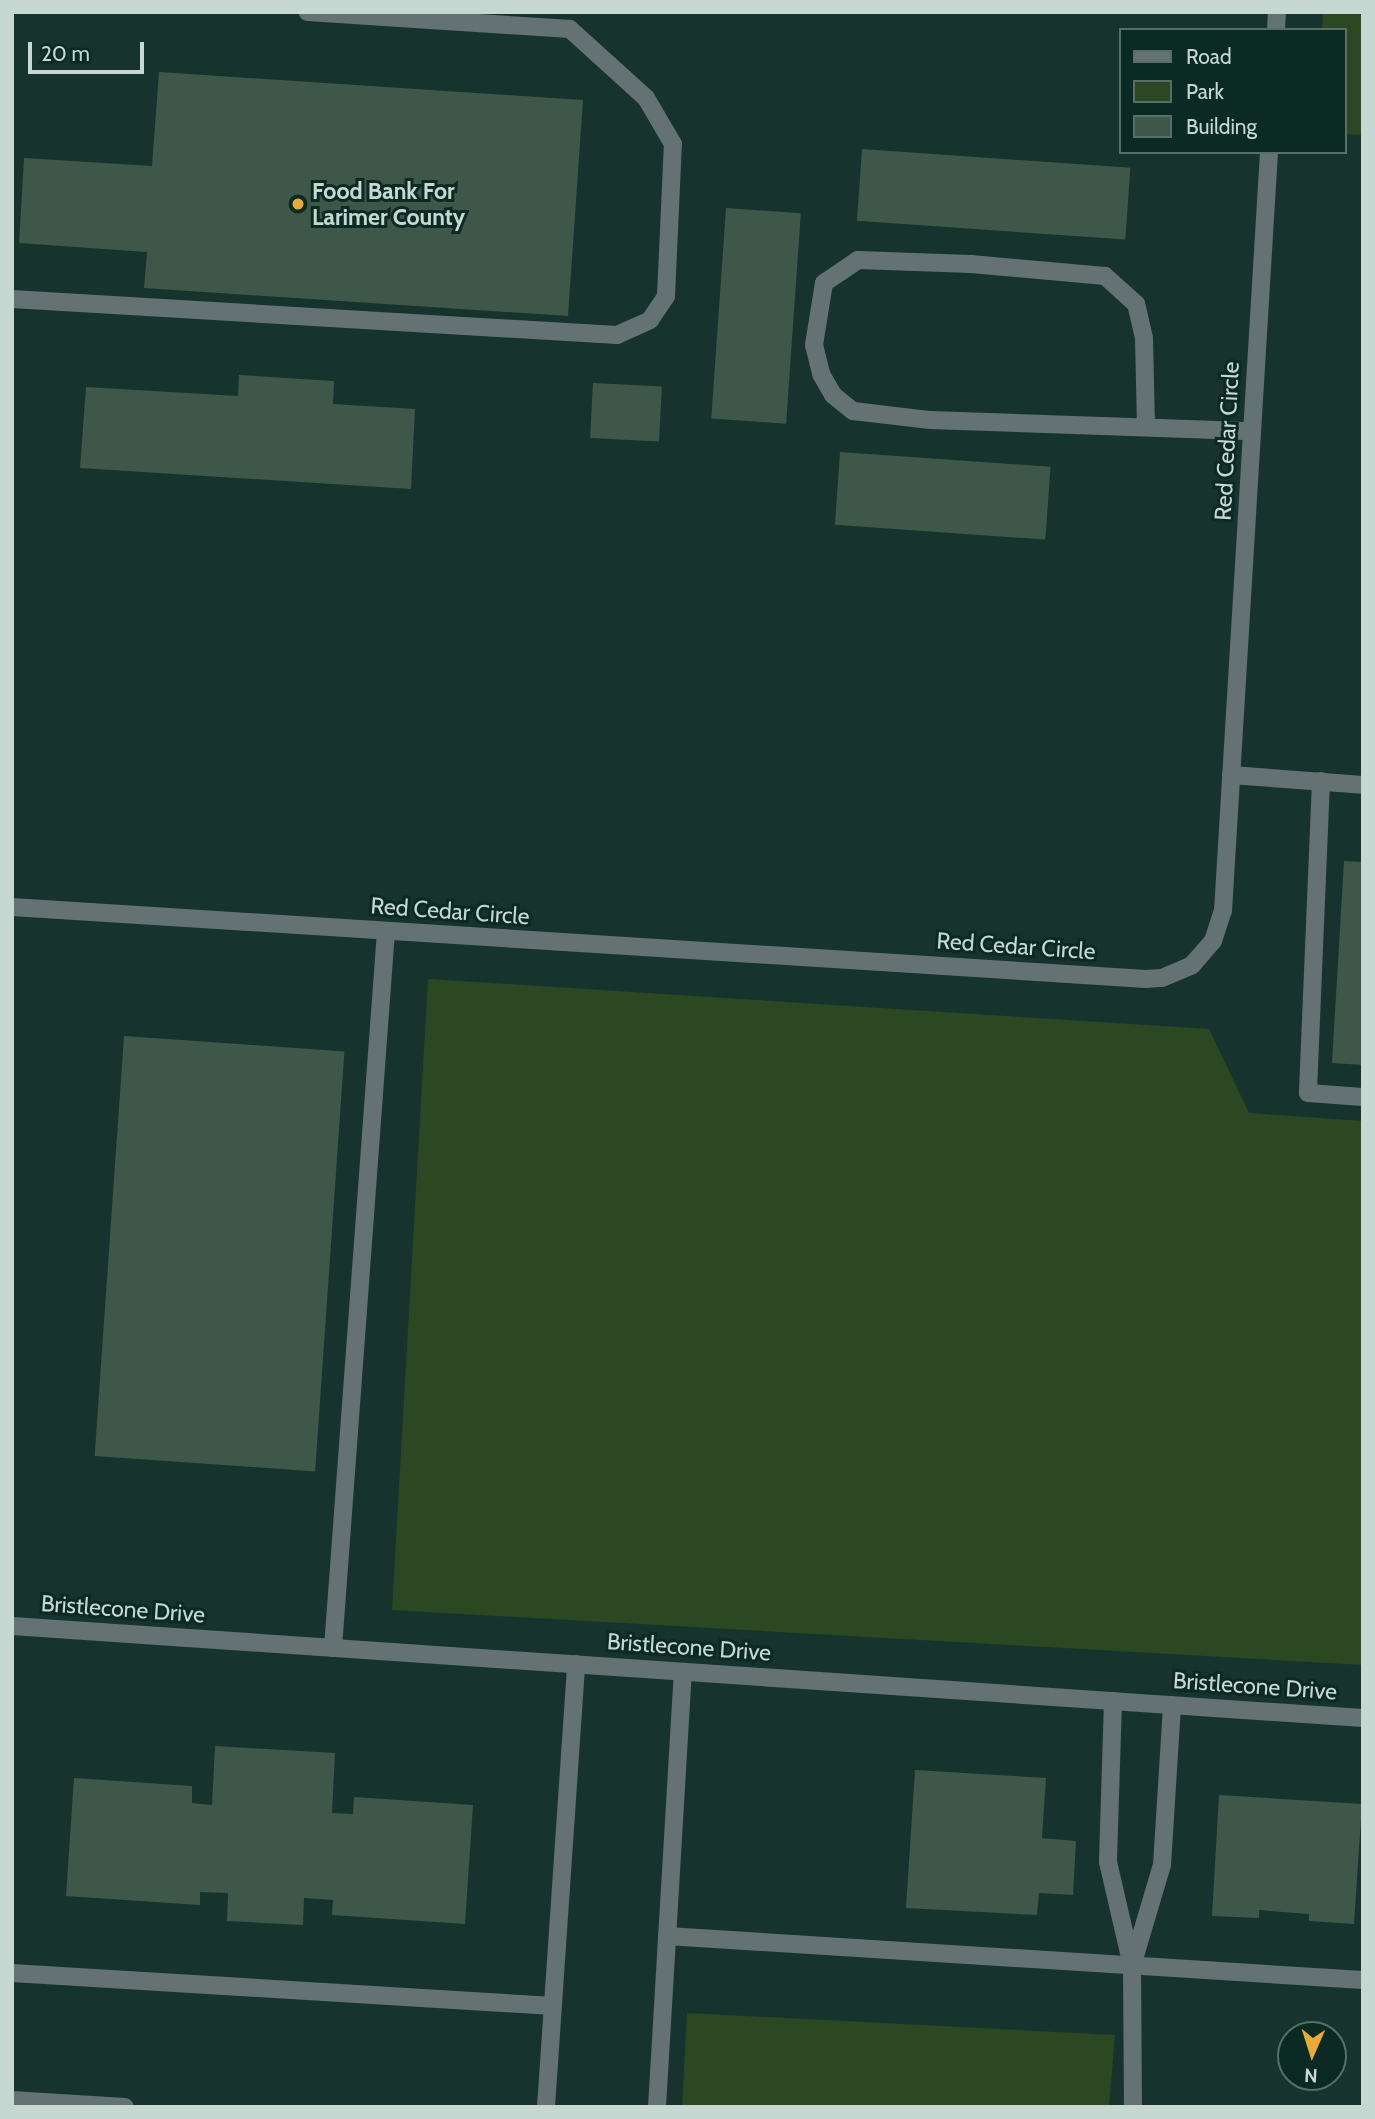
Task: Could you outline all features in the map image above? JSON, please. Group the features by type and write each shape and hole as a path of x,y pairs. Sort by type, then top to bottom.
{"street":[{"path":"12,299 617,335 650,320 666,296 673,144 646,98 570,29 308,12"},
{"name":"Red Cedar Circle","path":"12,907 1162,978 1192,965 1213,941 1219,926 1231,775 1269,154"},
{"path":"1146,426 1144,338 1136,304 1105,276 971,264 858,260 824,283 814,345 821,374 833,395 853,411 930,420 1252,431"},
{"path":"1231,775 1363,785"},
{"path":"1321,781 1308,1093 1363,1097"},
{"path":"333,1648 386,931"},
{"name":"Bristlecone Drive","path":"12,1626 1363,1718"},
{"path":"546,2107 576,1664"},
{"path":"657,2107 683,1672"},
{"path":"1113,1701 1108,1862 1132,1966 1133,2107"},
{"path":"1132,1966 1162,1865 1172,1705"},
{"path":"667,1936 1363,1980"},
{"path":"12,1973 553,2006"},
{"path":"12,2100 125,2107"}],"green space":[{"path":"1323,12 1363,12 1363,135 1347,134 1347,28 1322,28"},
{"path":"428,979 1209,1029 1249,1113 1363,1121 1363,1665 392,1610"},
{"path":"687,2013 1115,2035 1109,2107 682,2107"}],"building":[{"name":"Food Bank For Larimer County","path":"159,72 583,100 568,316 144,288 147,252 19,243 24,158 152,166"},
{"path":"862,149 1130,168 1125,240 857,221"},
{"path":"726,208 801,213 786,424 711,418"},
{"path":"239,375 334,381 333,404 415,409 411,489 80,468 86,387 238,396"},
{"path":"593,383 662,387 659,442 590,438"},
{"path":"840,452 1050,467 1045,540 835,525"},
{"path":"1344,861 1363,862 1363,1065 1332,1063"},
{"path":"124,1036 344,1051 315,1471 95,1456"},
{"path":"215,1746 335,1753 332,1813 353,1814 354,1797 473,1805 465,1924 332,1915 333,1900 304,1898 303,1925 227,1921 228,1893 200,1892 200,1905 66,1896 74,1778 192,1786 192,1803 212,1805"},
{"path":"915,1770 1046,1778 1042,1838 1076,1841 1073,1895 1039,1893 1037,1915 906,1908"},
{"path":"1219,1795 1362,1804 1354,1924 1309,1921 1309,1914 1259,1910 1259,1918 1212,1916"}],"place":[{"name":"Food Bank For Larimer County","path":"298,204"}]}
